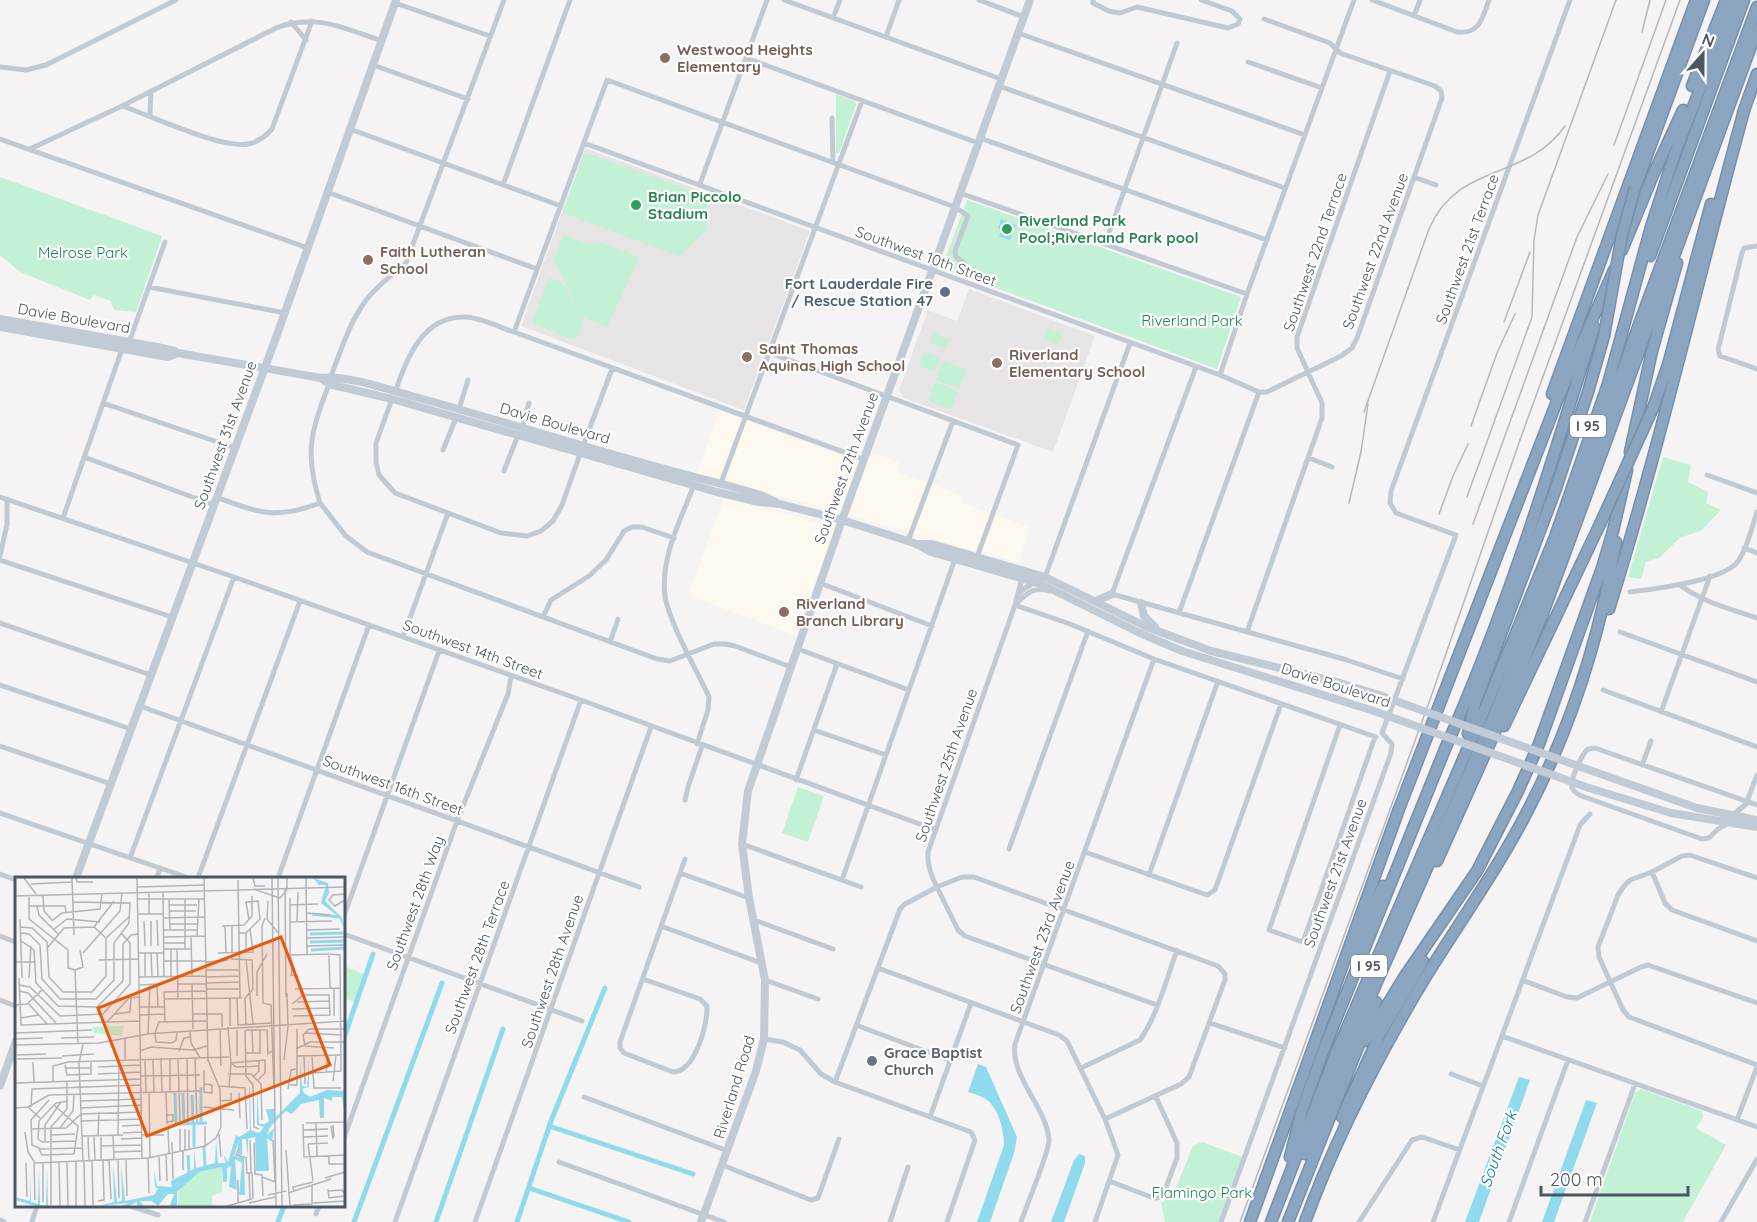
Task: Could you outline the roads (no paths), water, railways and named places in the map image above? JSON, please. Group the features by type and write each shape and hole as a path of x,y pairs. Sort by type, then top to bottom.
{"highway":[{"path":"1507,530 1518,490 1696,0"},
{"path":"1468,734 1475,703 1555,491 1588,392 1604,336 1622,236 1635,188 1704,0"},
{"name":"I 95","path":"1265,1222 1290,1157 1537,568 1577,459 1608,364 1657,190 1683,110 1726,0"},
{"path":"1271,1222 1337,1052 1542,571 1613,367 1670,170 1692,106 1735,0"},
{"path":"1641,319 1682,185 1738,26 1744,0"},
{"path":"1613,367 1658,232 1738,26 1752,0"},
{"path":"1278,1222 1340,1066 1495,713 1569,523 1641,319 1757,7"},
{"name":"I 95","path":"1288,1222 1348,1069 1480,765 1568,546 1757,30"},
{"path":"1480,765 1510,715 1653,408 1668,365 1713,196 1757,74"},
{"path":"1305,1222 1339,1139 1370,1076 1426,976 1514,837 1545,776 1586,680 1639,514 1745,107"},
{"path":"1250,1222 1392,829 1565,380 1683,110"},
{"path":"1311,1205 1337,1127 1371,1052 1498,832 1536,751 1602,568 1624,482 1652,351 1694,201"},
{"path":"1290,1157 1302,1110 1324,1049 1470,690 1535,512 1609,281"},
{"path":"1569,718 1605,599 1619,528 1624,482"},
{"path":"1315,1044 1375,903 1414,824"},
{"path":"1348,1069 1401,982 1471,880"}],"main road":[{"name":"Southwest 27th Avenue","path":"754,920 742,844 748,791 863,459 1030,0"},
{"name":"Southwest 31st Avenue","path":"77,877 285,313 396,1"},
{"name":"Davie Boulevard","path":"0,319 330,380 393,396 456,418 545,434 582,450 721,483 761,495 780,504"},
{"name":"Davie Boulevard","path":"0,327 168,357 178,353"},
{"name":"Davie Boulevard","path":"330,380 362,391 459,409 520,431 694,485 842,520 911,542 931,552 1036,582 1133,630 1182,651 1374,711 1450,738 1527,772 1660,810 1730,820 1757,820"},
{"path":"694,485 714,488 721,483"},
{"name":"Davie Boulevard","path":"911,542 932,544 1045,577 1166,635 1237,659 1340,683 1379,695 1688,806 1757,827"},
{"path":"1011,574 1045,577"},
{"path":"1036,582 1062,584"},
{"path":"1096,601 1112,594"},
{"path":"1141,603 1145,618 1166,635"},
{"name":"Riverland Road","path":"703,1218 756,1071 764,1039 765,980 754,920"},
{"path":"0,1086 4,1064 15,1043"}],"street":[{"path":"0,67 26,70 46,65 176,0"},
{"path":"504,0 406,263 362,305 330,380 311,437 312,478 320,502 346,536 367,552 657,659 670,661 714,644 725,644 791,667"},
{"path":"503,185 570,0"},
{"path":"700,184 767,0"},
{"path":"784,0 1143,137 1285,188"},
{"path":"833,18 840,0"},
{"path":"886,37 899,0"},
{"path":"979,0 1024,17"},
{"path":"1093,0 1093,3 1101,7 1120,12 1137,7 1228,28 1238,24 1240,19 1236,14 1201,0"},
{"path":"1137,7 1139,0"},
{"path":"1220,375 1247,294 1354,0"},
{"path":"1372,0 1457,32 1469,33 1476,28 1489,0"},
{"path":"1414,16 1420,0"},
{"name":"Southwest 21st Terrace","path":"1403,680 1456,535 1400,515 1391,506 1392,487 1570,0"},
{"path":"396,1 490,36"},
{"path":"1264,19 1330,43 1335,50 1390,71"},
{"path":"122,106 222,143 256,142 272,129 312,21"},
{"path":"30,149 291,22 326,22 382,41"},
{"path":"291,22 306,40"},
{"path":"1018,33 1305,135"},
{"path":"1105,244 1177,43"},
{"path":"746,58 862,101 1124,189 1267,240"},
{"path":"1248,62 1322,88"},
{"path":"373,65 468,99"},
{"name":"Southwest 22nd Avenue","path":"1308,373 1341,356 1352,348 1357,338 1442,98 1441,92 1435,86 1390,71"},
{"name":"Southwest 22nd Terrace","path":"1308,373 1297,348 1297,337 1390,71"},
{"path":"514,332 607,80 955,207 968,216 955,251 956,257 964,263"},
{"path":"150,115 151,91"},
{"path":"721,483 816,228 836,163 862,101"},
{"path":"832,118 836,163"},
{"path":"350,129 561,206"},
{"path":"0,139 308,248"},
{"name":"Southwest 10th Street","path":"584,143 1220,375 1259,392"},
{"path":"1414,177 1436,185"},
{"path":"327,192 537,269"},
{"path":"960,193 1247,294"},
{"path":"129,342 165,242"},
{"path":"1757,246 1744,248 1742,253 1718,350 1720,356 1757,369"},
{"path":"148,287 285,313"},
{"path":"612,369 562,505 553,521 541,531 527,536 501,533 395,493 379,475 376,443 408,355 417,341 431,328 448,320 466,317 514,332 863,459"},
{"path":"1045,577 1130,343"},
{"path":"63,518 122,349"},
{"path":"770,353 1018,445 977,557"},
{"path":"1196,367 1112,594 1353,662 1403,680 1382,733 1375,737 1303,942 1269,930 1340,725"},
{"path":"1179,613 1259,392 1267,392 1308,373 1322,403 1322,418 1247,632"},
{"path":"459,409 468,380"},
{"path":"504,471 529,402"},
{"path":"104,403 235,448"},
{"path":"443,450 456,418"},
{"path":"911,542 953,421"},
{"path":"84,457 215,501 274,515 298,511 320,502"},
{"path":"1309,458 1332,467"},
{"path":"1707,475 1757,493"},
{"path":"685,800 708,710 709,697 674,622 665,596 666,570 674,538 694,485"},
{"name":"Southwest 14th Street","path":"0,496 580,700 936,830"},
{"path":"7,499 7,524 0,558 172,617"},
{"path":"1630,592 1680,585 1731,568 1738,562 1757,512"},
{"path":"403,637 448,513"},
{"path":"543,617 551,600 589,576 606,560 624,531 632,527 642,527 674,538"},
{"path":"1744,548 1757,553"},
{"path":"842,880 955,559"},
{"path":"1661,712 1710,576"},
{"path":"130,858 234,577"},
{"name":"Southwest 25th Avenue","path":"1022,578 1015,605 936,830 927,861 930,873 958,930 965,936 1156,1005"},
{"path":"1017,596 1036,582"},
{"path":"820,584 932,626"},
{"path":"1680,585 1703,598 1757,618"},
{"path":"1066,596 1038,589 1028,593 1015,605 1088,631 1154,659 1375,737"},
{"path":"199,877 300,601"},
{"path":"610,642 618,619"},
{"path":"0,623 151,675"},
{"path":"279,877 369,625"},
{"path":"1009,849 1088,631"},
{"path":"1620,632 1757,682"},
{"path":"798,649 909,690"},
{"path":"345,913 439,651"},
{"name":"Southwest 23rd Avenue","path":"1021,1222 1049,1139 1045,1124 1015,1060 1015,1044 1154,659"},
{"path":"796,780 837,664"},
{"name":"Southwest 28th Way","path":"345,1135 457,821 508,694 511,676"},
{"path":"1149,875 1218,681"},
{"path":"0,685 131,729"},
{"path":"1603,690 1757,747"},
{"name":"Southwest 28th Terrace","path":"394,1222 481,984 580,700"},
{"path":"1085,852 1207,895 1211,894 1215,890 1281,704"},
{"name":"Southwest 16th Street","path":"140,706 639,887"},
{"name":"Southwest 28th Avenue","path":"475,1222 651,727"},
{"path":"814,730 886,755"},
{"name":"Southwest 21st Avenue","path":"1221,1222 1391,753 1392,744 1382,733"},
{"path":"1642,765 1651,741"},
{"path":"0,746 111,784"},
{"path":"1757,775 1747,802 1709,838 1702,839 1577,794 1572,785 1582,756 1588,748 1597,748 1642,765 1747,802 1757,806"},
{"path":"0,813 184,877"},
{"path":"1433,1222 1580,825 1590,814"},
{"path":"742,844 861,887"},
{"path":"1737,1120 1757,1066 1629,1017 1623,1010 1599,957 1598,947 1618,895 1630,880 1652,872 1682,856 1690,855 1757,878"},
{"path":"643,979 700,999 707,1006 708,1015 702,1040 686,1068 678,1072 624,1053 620,1048 620,1042 685,859"},
{"path":"158,877 160,868"},
{"path":"1652,872 1665,903 1672,910 1757,941"},
{"path":"680,873 749,898"},
{"path":"0,874 15,880"},
{"path":"835,1083 900,909 937,887 962,877 974,877 1177,950 1218,966 1225,974 1210,1023 1189,1077 1181,1084 1156,1097 1105,1119"},
{"path":"754,920 833,949"},
{"path":"661,926 761,963"},
{"path":"345,934 582,1021"},
{"path":"0,936 15,942"},
{"path":"1081,1068 1140,1040 1146,1032 1177,950"},
{"path":"1522,980 1567,997 1577,998 1648,965 1757,1003"},
{"path":"878,968 1059,1035 1067,1041 1105,1119 1118,1155 1095,1222"},
{"path":"765,980 818,999"},
{"path":"0,1000 15,1006"},
{"path":"930,1117 971,1003"},
{"path":"1210,1023 1285,1048"},
{"path":"856,1025 949,1060"},
{"path":"1502,1036 1757,1127"},
{"path":"764,1039 783,1042 800,1050 821,1074 835,1083 971,1132 975,1140 947,1222"},
{"path":"1509,1222 1568,1060"},
{"path":"1451,1074 1483,1086"},
{"path":"1585,1222 1635,1084"},
{"path":"584,1097 728,1151"},
{"path":"1109,1181 1150,1197 1157,1198 1163,1195 1177,1158 1177,1143 1156,1097"},
{"path":"1359,1222 1412,1140 1422,1137 1460,1150"},
{"path":"722,1165 815,1200 818,1198 839,1139"},
{"path":"1722,1222 1757,1159"},
{"path":"559,1162 703,1218 724,1222"},
{"path":"890,1222 908,1167"},
{"path":"32,1222 38,1207"},
{"path":"133,1207 158,1215"},
{"path":"316,1214 319,1207"}],"water":[{"name":"Riverland Park Pool;Riverland Park pool","path":"1001,219 1016,225 1010,240 999,236 1002,230 998,228"},
{"path":"978,1064 986,1067 1017,1137 1014,1153 990,1222 977,1222 1004,1145 1004,1139 995,1109 983,1097 968,1092"},
{"name":"South Fork","path":"1519,1077 1530,1080 1479,1222 1465,1222"},
{"path":"1586,1100 1597,1103 1554,1222 1542,1222"},
{"path":"1079,1154 1085,1156 1085,1163 1064,1222 1051,1222 1074,1160"}],"waterway":[{"path":"345,1035 373,954"},
{"path":"354,1222 442,983"},
{"path":"517,1222 551,1121 605,988"},
{"path":"436,1222 503,1029"},
{"path":"549,1126 693,1174"},
{"path":"529,1188 629,1222"},
{"path":"278,1222 284,1207"}],"railway":[{"path":"1467,497 1532,317 1534,240 1538,215 1616,0"},
{"path":"1642,32 1650,0"},
{"path":"1614,145 1666,0"},
{"path":"1240,1222 1680,0"},
{"path":"1364,412 1429,229 1442,207 1457,192 1474,181 1531,156 1549,144 1565,126"},
{"path":"1473,524 1577,237 1608,174"},
{"path":"1504,322 1530,252"},
{"path":"1471,426 1497,353 1515,314"},
{"path":"1349,503 1361,452 1368,404"},
{"path":"1439,514 1468,444"}],"place":[{"name":"Westwood Heights Elementary","path":"665,58"},
{"name":"Brian Piccolo Stadium","path":"636,205"},
{"name":"Riverland Park Pool;Riverland Park pool","path":"1007,229"},
{"name":"Faith Lutheran School","path":"368,260"},
{"name":"Fort Lauderdale Fire / Rescue Station 47","path":"945,292"},
{"name":"Saint Thomas Aquinas High School","path":"747,357"},
{"name":"Riverland Elementary School","path":"997,363"},
{"name":"Riverland Branch Library","path":"784,612"},
{"name":"Grace Baptist Church","path":"872,1061"}],"park label":[{"name":"Melrose Park","path":"83,252"},
{"name":"Riverland Park","path":"1192,320"},
{"name":"Flamingo Park","path":"1202,1192"}]}
